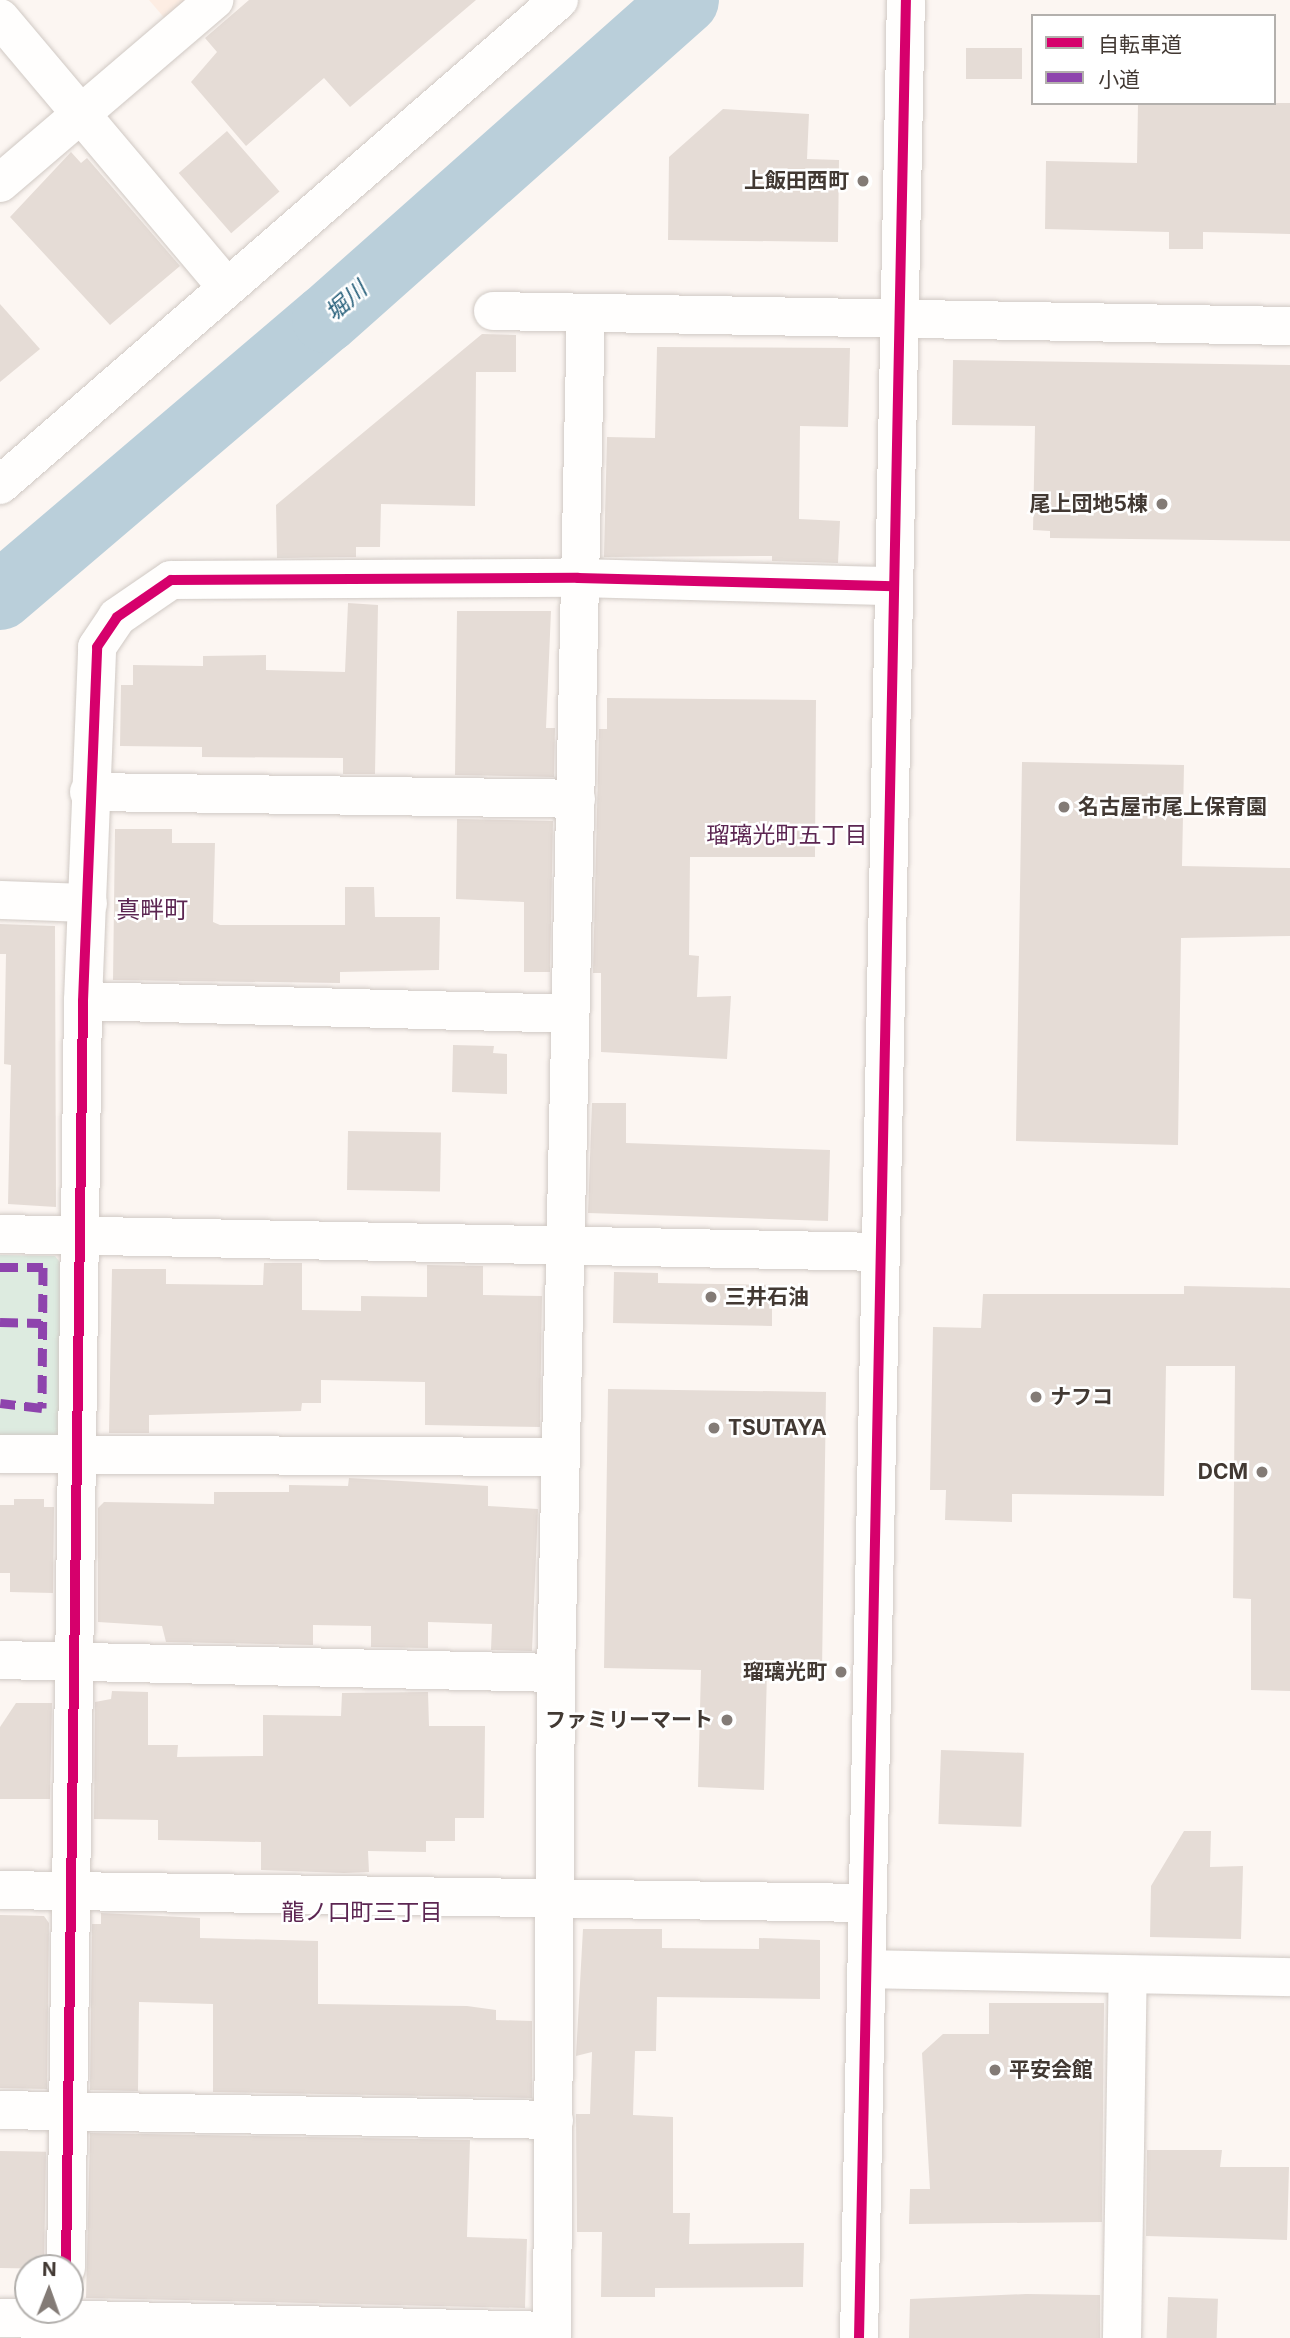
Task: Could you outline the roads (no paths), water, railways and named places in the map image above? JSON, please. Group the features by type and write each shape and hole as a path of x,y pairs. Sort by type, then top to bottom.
{"street":[{"path":"0,183 214,0"},
{"path":"0,485 225,285 559,0"},
{"path":"859,2338 894,586 895,318 905,0"},
{"path":"0,18 84,110 225,285"},
{"path":"493,311 1290,326"},
{"path":"84,2322 552,2334 559,1457 586,314"},
{"path":"66,2254 76,1891 76,1661 84,1234 83,1001 88,903 89,792 97,647 117,617 172,580 578,578 894,586"},
{"path":"89,792 576,799"},
{"path":"0,900 88,903"},
{"path":"83,1001 570,1014"},
{"path":"0,1234 565,1248 880,1252"},
{"path":"0,1454 559,1457"},
{"path":"0,1660 556,1673"},
{"path":"0,1889 866,1903"},
{"path":"866,1969 1290,1978"},
{"path":"1122,2338 1128,1976"},
{"path":"0,2110 554,2120"}],"waterway":[{"name":"堀川","path":"0,596 326,319 685,0"}],"place":[{"name":"上飯田西町","path":"863,181"},
{"name":"尾上団地5棟","path":"1162,504"},
{"name":"名古屋市尾上保育園","path":"1064,807"},
{"name":"三井石油","path":"711,1297"},
{"name":"ナフコ","path":"1036,1397"},
{"name":"TSUTAYA","path":"714,1428"},
{"name":"DCM","path":"1262,1472"},
{"name":"瑠璃光町","path":"841,1672"},
{"name":"ファミリーマート","path":"727,1720"},
{"name":"平安会館","path":"995,2070"}],"district":[{"name":"瑠璃光町五丁目","path":"787,835"},
{"name":"真畔町","path":"152,910"},
{"name":"龍ノ口町三丁目","path":"362,1912"}]}
